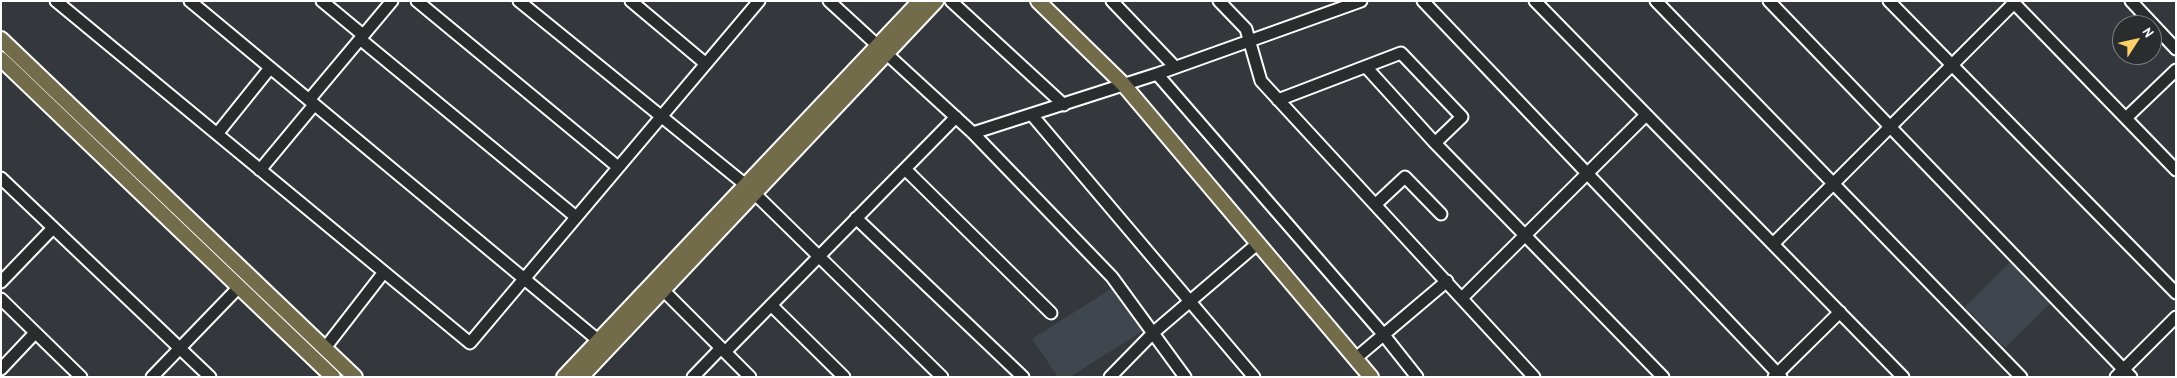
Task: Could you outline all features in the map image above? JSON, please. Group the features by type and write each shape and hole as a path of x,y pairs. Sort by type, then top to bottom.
{"main road":[{"path":"882,50 920,1"},
{"path":"581,377 663,290 751,190 882,50 936,1"},
{"path":"1038,1 1123,84 1371,377"},
{"path":"1,39 355,377"},
{"path":"1,59 333,377"},
{"path":"564,377 751,190"}],"street":[{"path":"56,1 470,343 706,64 753,3"},
{"path":"190,1 599,341"},
{"path":"322,1 361,37 576,217"},
{"path":"260,170 361,37 392,1"},
{"path":"417,1 618,167"},
{"path":"519,1 751,190 942,377"},
{"path":"631,1 706,64"},
{"path":"829,1 973,134 1112,277 1186,377"},
{"path":"951,1 1064,105"},
{"path":"1112,1 1175,67"},
{"path":"1220,1 1246,29 1261,82 1447,281 1526,374"},
{"path":"973,134 1157,74 1361,1"},
{"path":"1423,1 1778,376 1840,312"},
{"path":"1535,1 1903,377"},
{"path":"1656,1 2021,377"},
{"path":"1769,1 2124,374 2176,317"},
{"path":"1889,1 2176,293"},
{"path":"2130,1 2176,49"},
{"path":"1773,244 1891,128 2013,2 2176,170"},
{"path":"1278,100 1401,53 1462,117 1435,143"},
{"path":"1366,67 1435,143 1663,377"},
{"path":"217,134 270,68"},
{"path":"2126,118 2176,70"},
{"path":"1157,74 1383,334 1417,377"},
{"path":"1032,115 1254,377"},
{"path":"1462,298 1646,115"},
{"path":"693,377 771,305 956,118"},
{"path":"904,170 1051,313"},
{"path":"1376,204 1405,177 1441,214"},
{"path":"1,178 210,377"},
{"path":"856,218 1023,377"},
{"path":"1,282 53,228"},
{"path":"1110,377 1154,332 1257,244"},
{"path":"325,348 384,272"},
{"path":"1356,358 1447,281"},
{"path":"152,377 239,286"},
{"path":"663,290 750,377"},
{"path":"1,299 81,377"},
{"path":"771,305 844,377"},
{"path":"1,369 35,334"}],"shaded area":[{"path":"2013,259 2054,300 2005,348 1965,307"},
{"path":"1112,288 1144,330 1070,377 1058,377 1032,339"}]}
